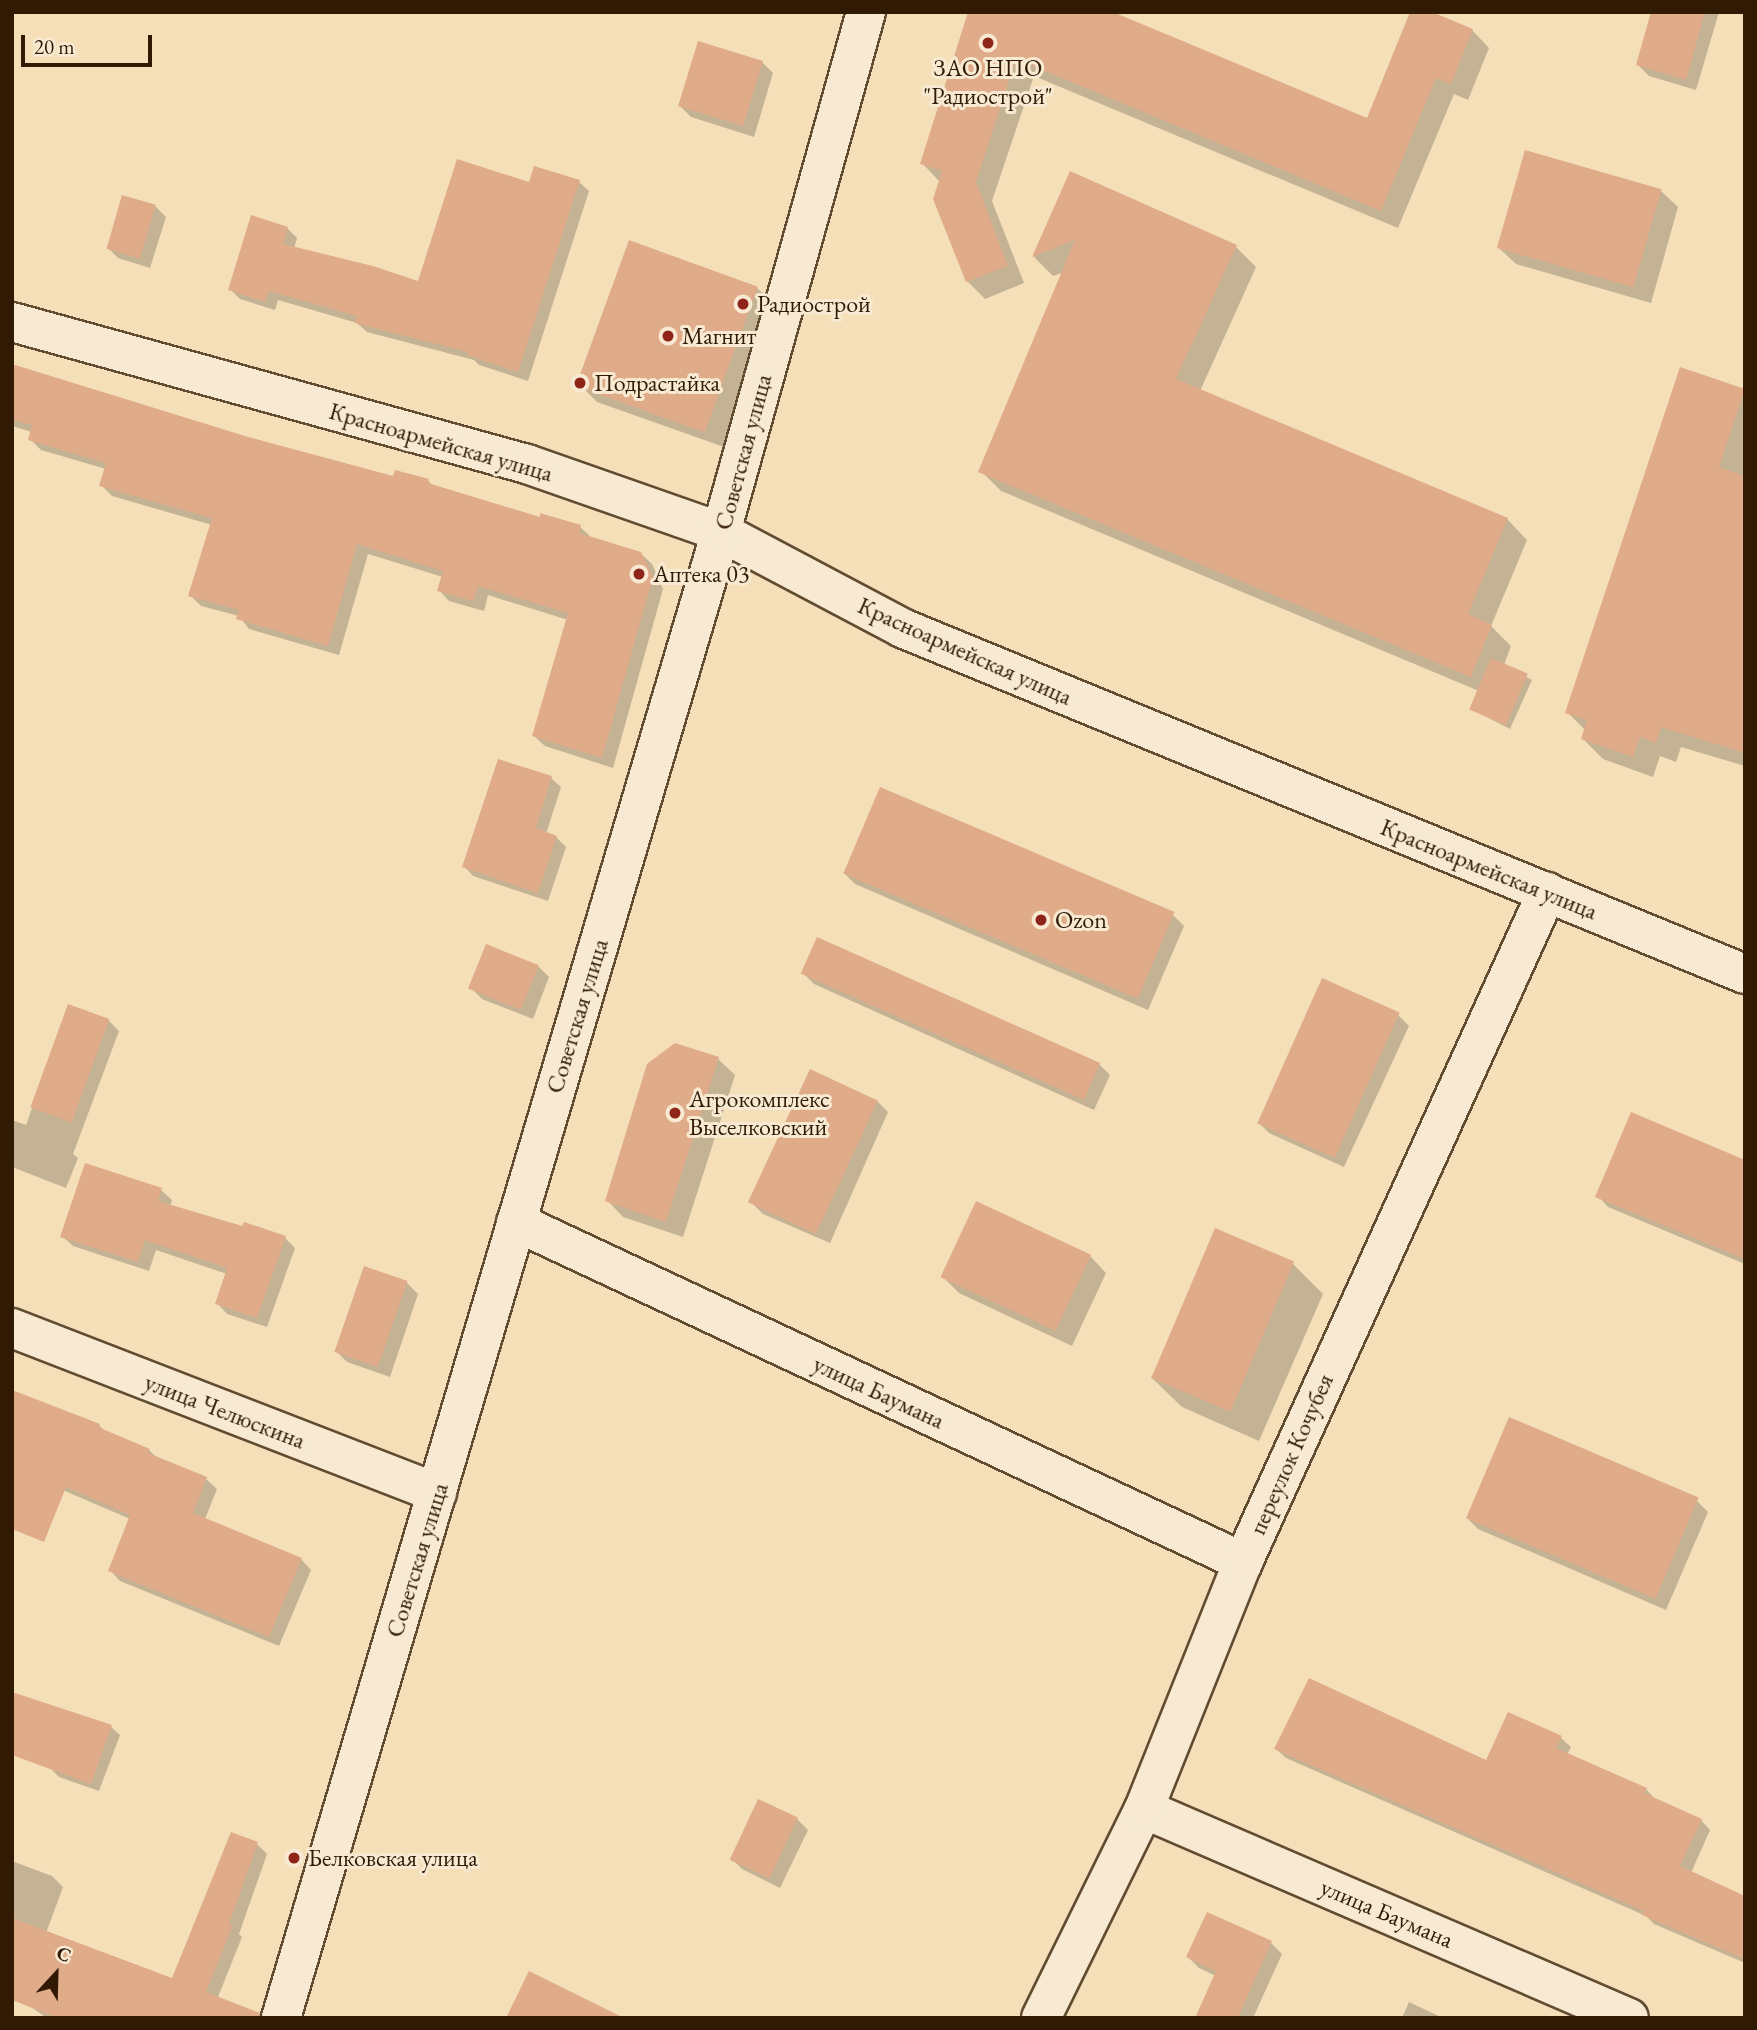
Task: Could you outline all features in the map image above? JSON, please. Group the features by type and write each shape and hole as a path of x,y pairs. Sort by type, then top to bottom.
{"street":[{"name":"Советская улица","path":"281,2018 721,532 866,12"},
{"name":"Красноармейская улица","path":"12,322 527,464 721,532 902,628 1745,974"},
{"name":"переулок Кочубея","path":"1041,2018 1144,1809 1243,1562 1547,892"},
{"name":"улица Баумана","path":"516,1222 1243,1562"},
{"name":"улица Челюскина","path":"12,1328 437,1493"},
{"name":"улица Баумана","path":"1144,1809 1629,2018"}],"building":[{"path":"968,12 1113,12 1367,118 1410,12 1432,12 1473,29 1451,84 1436,78 1381,211 1016,59 976,182 1008,266 966,282 933,199 942,171 920,164"},
{"path":"1651,12 1705,12 1686,80 1636,65"},
{"path":"698,41 763,61 743,126 678,106"},
{"path":"1525,150 1661,189 1633,287 1497,248"},
{"path":"457,159 529,182 534,166 580,180 518,372 467,355 468,352 355,323 357,316 269,291 265,302 228,290 251,215 288,227 283,244 373,266 418,281"},
{"path":"1070,171 1237,245 1176,379 1508,518 1468,614 1492,625 1471,677 978,472 1075,240 1032,257"},
{"path":"122,195 156,205 140,258 107,249"},
{"name":"Магнит","path":"629,240 758,287 705,433 576,386"},
{"path":"12,364 245,436 393,476 395,470 429,479 428,483 540,517 540,513 581,525 579,533 641,552 653,577 602,758 532,736 568,613 478,586 473,601 437,591 443,571 357,544 328,646 236,619 239,610 188,596 212,518 99,486 106,463 28,440 32,425 12,420"},
{"path":"1680,367 1745,389 1719,467 1745,476 1745,753 1661,727 1656,743 1640,737 1633,757 1581,739 1587,720 1565,713"},
{"path":"1491,658 1528,674 1506,725 1469,710"},
{"path":"498,759 552,776 536,828 557,836 538,893 462,867"},
{"path":"880,787 1175,912 1138,999 843,874"},
{"path":"817,937 1100,1063 1084,1100 801,974"},
{"path":"486,944 539,965 521,1010 468,989"},
{"path":"1322,978 1400,1013 1335,1158 1257,1123"},
{"path":"68,1004 109,1019 72,1122 30,1107"},
{"path":"675,1043 719,1057 666,1222 605,1201 647,1064"},
{"path":"810,1069 878,1101 816,1234 748,1202"},
{"path":"1631,1112 1745,1160 1745,1259 1595,1197"},
{"path":"85,1163 162,1188 158,1201 242,1226 244,1222 286,1236 257,1318 215,1304 227,1268 145,1240 138,1262 60,1237"},
{"path":"976,1201 1091,1255 1056,1331 941,1277"},
{"path":"1215,1228 1294,1262 1230,1412 1151,1378"},
{"path":"364,1266 407,1281 378,1367 334,1352"},
{"path":"12,1390 100,1424 98,1427 150,1449 148,1453 207,1477 193,1513 302,1558 269,1637 108,1571 130,1515 66,1487 44,1542 12,1529"},
{"path":"1509,1417 1699,1497 1656,1599 1466,1518"},
{"path":"1309,1678 1486,1760 1508,1712 1562,1736 1556,1748 1647,1788 1644,1793 1702,1819 1680,1866 1745,1896 1745,1959 1642,1915 1644,1911 1274,1749"},
{"path":"12,1692 112,1725 91,1784 12,1755"},
{"path":"758,1799 798,1818 770,1878 730,1860"},
{"path":"231,1832 258,1842 229,1924 233,1925 206,1992 260,2013 260,2018 58,2018 12,2000 12,1918 172,1978"},
{"path":"1207,1912 1272,1941 1238,2018 1195,2018 1216,1971 1186,1957"},
{"path":"529,1971 624,2018 506,2018"}],"place":[{"name":"ЗАО НПО \"Радиострой\"","path":"988,43"},
{"name":"Радиострой","path":"743,304"},
{"name":"Магнит","path":"668,336"},
{"name":"Подрастайка","path":"580,383"},
{"name":"Аптека 03","path":"639,574"},
{"name":"Ozon","path":"1041,920"},
{"name":"Агрокомплекс Выселковский","path":"675,1113"},
{"name":"Белковская улица","path":"294,1858"}]}
